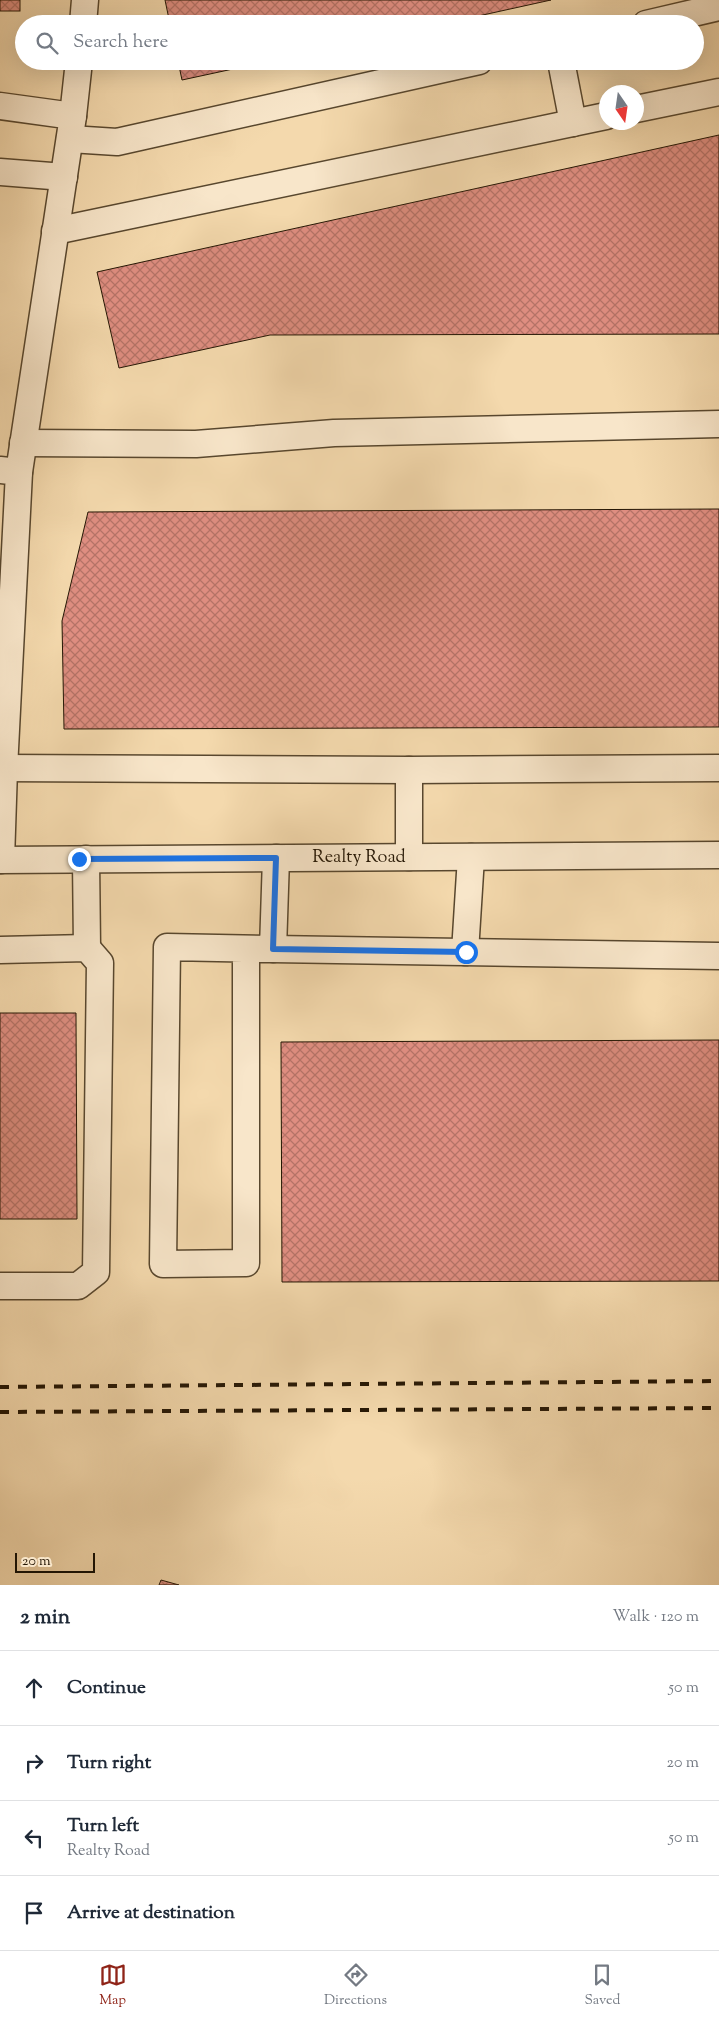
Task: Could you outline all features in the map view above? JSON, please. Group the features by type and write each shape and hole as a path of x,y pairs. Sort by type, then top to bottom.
{"street":[{"path":"84,15 86,0"},
{"path":"687,15 719,8"},
{"path":"1,860 9,471 23,443 72,128 78,70"},
{"path":"0,106 117,142 439,70"},
{"path":"563,70 573,123"},
{"path":"644,107 719,92"},
{"path":"56,231 599,117"},
{"path":"0,172 64,177"},
{"path":"23,443 196,444 334,433 719,424"},
{"path":"2,768 408,770 719,768"},
{"path":"408,770 409,857"},
{"name":"Realty Road","path":"1,860 719,856"},
{"path":"466,952 471,857"},
{"path":"273,949 276,858"},
{"path":"0,1286 78,1286 96,1272 100,963 87,948 86,859"},
{"path":"246,948 246,1263 163,1264 167,947 246,948 719,956"},
{"path":"0,950 87,948"}],"building":[{"path":"0,0 20,0 20,11 0,11"},
{"path":"165,0 551,0 483,15 168,15"},
{"path":"180,70 228,70 182,80"},
{"path":"719,135 719,334 270,335 119,368 97,272"},
{"path":"719,509 719,727 64,729 62,621 88,512"},
{"path":"0,1013 76,1013 77,1219 0,1219"},
{"path":"719,1040 719,1281 282,1282 281,1042"},
{"path":"161,1580 179,1585 159,1585"}],"railway":[{"path":"0,1387 719,1381"},
{"path":"0,1412 719,1408"}],"route":[{"path":"79,859 276,858 273,949 466,952"}]}
